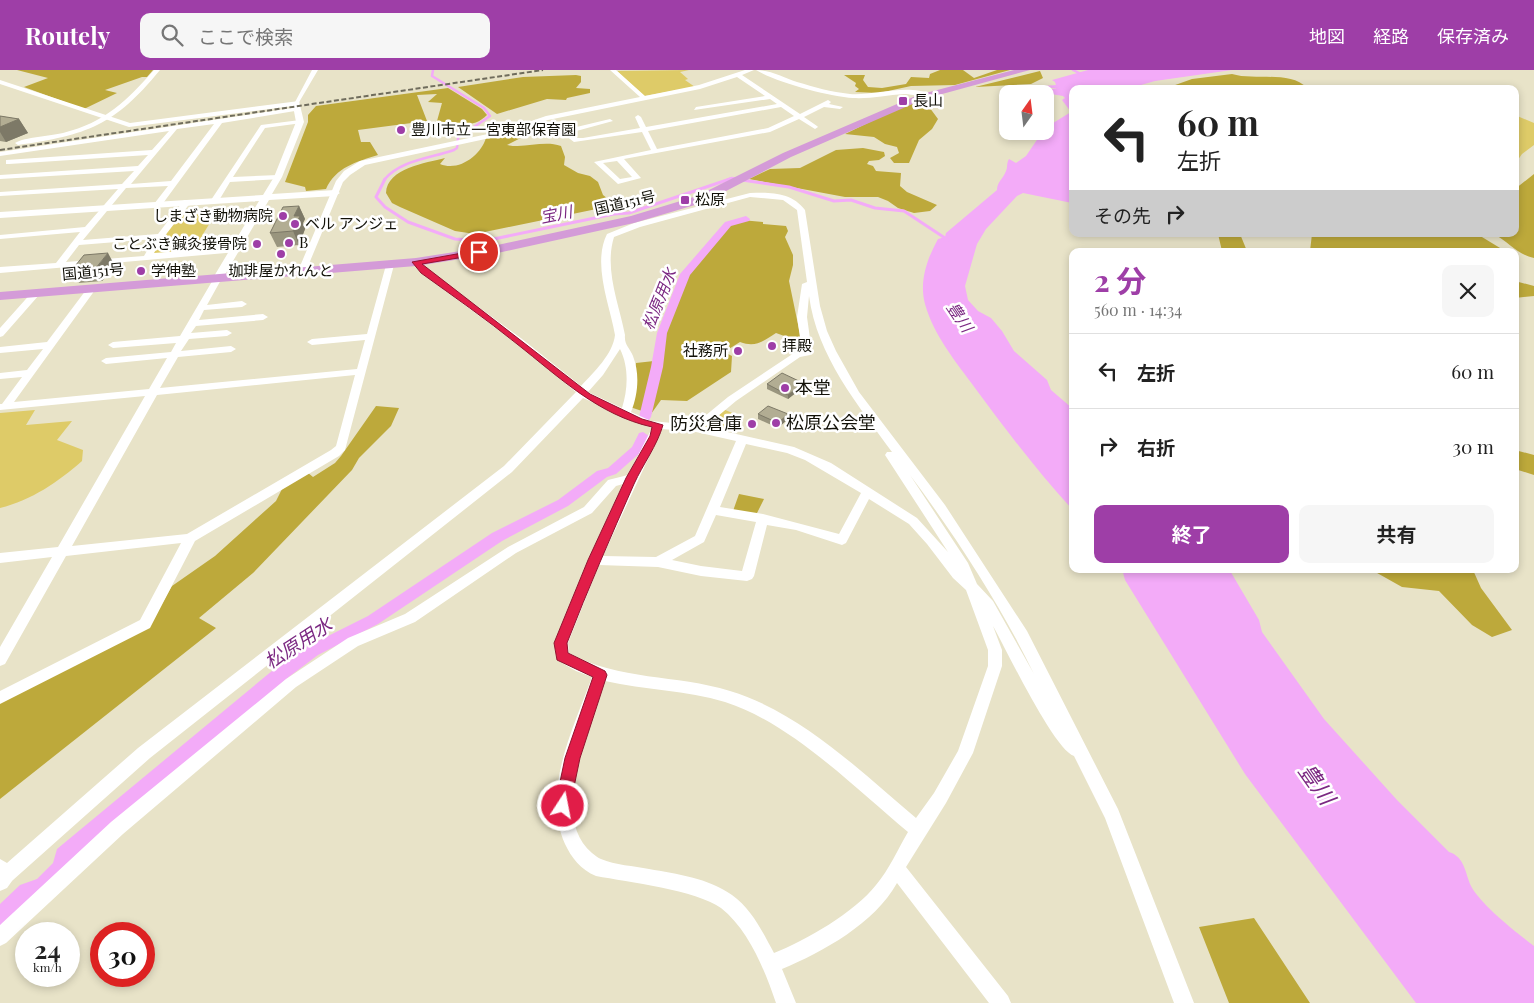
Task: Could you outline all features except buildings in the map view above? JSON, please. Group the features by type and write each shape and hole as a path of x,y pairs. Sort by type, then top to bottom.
{"highway":[{"name":"国道151号","path":"0,296 416,262 493,250 634,219 681,206 722,189 786,155 927,95 1025,70"}],"street":[{"path":"0,146 56,136 107,119 121,108 158,70"},
{"path":"0,660 234,250 278,177 300,122 297,106 315,70"},
{"path":"613,70 643,97"},
{"path":"302,271 344,176 363,163 513,130 542,119 597,106 713,84 751,70"},
{"path":"759,70 844,95 872,96 906,92 927,95"},
{"path":"738,74 815,127"},
{"path":"0,82 125,125 139,125 297,106"},
{"path":"686,90 699,120"},
{"path":"693,103 772,97"},
{"path":"619,158 636,178 618,182 599,166 598,162 619,158 656,152 770,130 802,117 826,104 840,108"},
{"path":"610,121 560,131 574,140 612,136 783,105"},
{"path":"0,154 219,122 297,106"},
{"path":"597,106 610,121 612,136"},
{"path":"532,111 542,119"},
{"path":"638,117 656,152"},
{"path":"158,204 219,122"},
{"path":"215,200 263,126 300,122"},
{"path":"60,265 87,230 108,208 174,129"},
{"path":"0,170 22,151"},
{"path":"9,162 155,152"},
{"path":"0,177 142,168"},
{"path":"48,191 65,173"},
{"path":"227,180 278,177"},
{"path":"0,194 174,183"},
{"path":"722,189 741,197"},
{"path":"0,215 335,193"},
{"path":"2,874 144,753 508,469 582,392 599,373 619,343 620,335 606,262 607,243 610,236 637,224 757,194 791,200 799,206 815,306 828,345 844,377 888,440 941,508 980,566 1022,635 1112,815 1184,1003"},
{"path":"0,270 147,258 160,236 187,202"},
{"path":"0,237 87,230"},
{"path":"78,243 160,236"},
{"path":"154,256 234,250"},
{"path":"416,262 424,271 519,341 582,392 639,421 696,429 790,450 809,457 901,513 924,531 970,586 980,593 1058,730 1069,746 1082,755"},
{"path":"0,558 190,538 334,453 341,447 359,372 381,303 390,265"},
{"path":"696,429 732,399 797,355 807,354 802,317 806,286 811,278"},
{"path":"3,406 30,373 92,288"},
{"path":"0,334 36,293"},
{"path":"201,308 242,304"},
{"path":"192,323 263,317"},
{"path":"113,345 227,333"},
{"path":"312,342 369,337"},
{"path":"619,343 624,347 632,380 632,393 624,413"},
{"path":"0,350 50,345"},
{"path":"106,361 231,349"},
{"path":"3,406 359,372"},
{"path":"0,376 30,373"},
{"path":"658,425 655,436 631,478 594,560 560,650 562,656 568,661 600,675 705,690 750,704 796,731 918,830"},
{"path":"658,562 700,539 742,440"},
{"path":"770,964 805,950 867,908 883,891 965,753 994,666 995,650 963,566 888,450 888,440"},
{"path":"0,937 117,828 292,683 353,642 410,618 512,550 588,510 612,484 631,478"},
{"path":"713,510 798,526 842,540 867,492"},
{"path":"594,560 658,562 701,571 747,576 762,518"},
{"path":"0,698 145,624 190,538"},
{"path":"600,675 570,767 563,806 567,836 577,853 596,868 687,885 701,889 727,903 740,915 770,964 786,1003"},
{"path":"897,869 1001,1003"}],"shaded area":[{"path":"17,70 153,70 147,77 105,90 117,93 84,109 24,87 48,78"},
{"path":"689,70 680,72 688,79 685,80 695,87 644,96 617,71"},
{"path":"940,70 963,70 974,78 997,70 1010,70 955,85 911,86 879,93 855,92 859,89 855,86 856,83 844,75 865,75 863,80 868,87 882,88 906,84 911,77 929,78 930,74"},
{"path":"1040,71 1043,78 1031,84 975,87"},
{"path":"1232,74 1291,79 1303,85 1175,85 1192,79"},
{"path":"581,76 581,82 576,88 590,89 590,93 567,98 566,100 547,99 497,114 458,87 523,77"},
{"path":"448,88 482,109 487,115 476,123 470,124 437,121 442,103 428,102 437,94 417,95 427,121 358,130 361,142 370,142 378,155 341,170 335,175 326,189 306,191 305,187 285,182 308,122 308,115 316,106"},
{"path":"917,99 924,100 938,119 932,129 919,140 909,163 894,163 890,158 899,153 897,147 885,144 874,137 845,134"},
{"path":"1519,117 1534,123 1534,145 1519,158"},
{"path":"544,120 544,126 507,145 554,144 561,146 565,157 564,165 578,173 590,176 598,182 603,195 616,205 475,234 455,231 400,207 392,203 386,193 388,185 400,172 445,158 440,164 454,166 462,164 474,156 486,138"},
{"path":"863,148 884,152 885,156 879,160 869,161 867,164 873,166 876,171 901,173 900,186 907,192 937,205 930,211 914,213 898,208 878,197 845,197 749,179 770,169 800,168 836,150"},
{"path":"1534,174 1534,258 1522,254 1519,252 1519,248 1513,248 1499,237 1519,237 1519,186"},
{"path":"216,213 192,252 151,255 176,216"},
{"path":"741,220 786,226 788,231 785,237 793,255 793,265 789,281 801,339 798,341 776,333 755,344 740,342 724,352 732,356 731,372 687,401 661,400 651,414 630,407 636,363 654,361 686,274 729,224"},
{"path":"1219,237 1241,237 1246,248 1221,248"},
{"path":"1312,237 1482,237 1500,248 1310,248"},
{"path":"1519,282 1534,286 1534,296 1519,298"},
{"path":"376,406 399,408 391,426 359,458 352,470 253,573 199,618 216,628 0,799 0,702 150,625 172,586 215,556 276,501 284,485 307,472 313,477 335,463"},
{"path":"723,409 744,418 727,432 703,426"},
{"path":"35,410 26,425 72,421 57,440 83,450 82,461 64,476 34,495 0,508 0,413"},
{"path":"1519,451 1534,455 1534,475 1519,470"},
{"path":"739,494 764,499 756,515 733,511"},
{"path":"1377,573 1474,573 1481,588 1512,630 1492,637 1472,625 1439,591 1402,587"},
{"path":"1254,918 1310,1003 1229,1003 1199,927"}],"water":[{"path":"1088,70 1232,70 1155,81 1141,85 1069,85 1069,109 1062,100 1065,98 1063,96 1054,94 1054,89 1057,89 1054,88 1055,82 1052,80"},
{"name":"豊川","path":"1069,113 1069,202 1023,193 1017,196 986,229 977,244 965,286 968,300 978,311 991,318 1002,331 1014,351 1047,380 1051,390 1069,405 1069,506 1022,450 946,348 929,316 923,295 927,262 938,239 945,237 946,233 997,190 1007,170 1009,159 1016,163 1026,156 1037,140 1054,140 1054,122"},
{"name":"豊川","path":"1123,573 1231,573 1259,620 1262,632 1324,719 1397,800 1449,852 1458,858 1464,866 1471,886 1483,902 1534,946 1534,1003 1416,1003 1245,774 1125,580"}],"waterway":[{"name":"宝川","path":"385,179 391,173 407,164 454,150 457,148 458,138 490,116 484,108 432,76 433,70"},
{"path":"1073,70 1083,75"},
{"name":"宝川","path":"727,180 732,178 743,180"},
{"name":"宝川","path":"385,179 376,197 385,207 408,222 455,239 484,241 614,214 629,213 730,179"},
{"name":"宝川","path":"735,179 789,187 834,201 851,200 875,208 904,211 948,240"},
{"name":"松原用水","path":"645,417 657,367 662,333 685,274 728,224 746,219"},
{"name":"松原用水","path":"0,917 27,892 43,887 61,868 64,856 121,806 284,671 312,651 373,620 497,537 563,503 602,474 612,471 637,449 643,436"}],"railway":[{"path":"0,150 543,70"}],"place":[{"name":"長山","path":"903,101"},
{"name":"豊川市立一宮東部保育園","path":"401,130"},
{"name":"松原","path":"685,200"},
{"name":"しまざき動物病院","path":"283,216"},
{"name":"ベル アンジェ","path":"295,224"},
{"name":"B","path":"289,243"},
{"name":"ことぶき鍼灸接骨院","path":"257,244"},
{"name":"珈琲屋かれんと","path":"281,254"},
{"name":"学伸塾","path":"141,271"},
{"name":"拝殿","path":"772,346"},
{"name":"社務所","path":"738,351"},
{"name":"本堂","path":"785,388"},
{"name":"松原公会堂","path":"776,423"},
{"name":"防災倉庫","path":"752,424"}],"route":[{"path":"479,252 416,262 424,271 519,341 587,396 639,421 658,425 655,436 631,478 594,560 561,643 560,650 562,656 568,661 600,675 572,758 563,806"}]}
